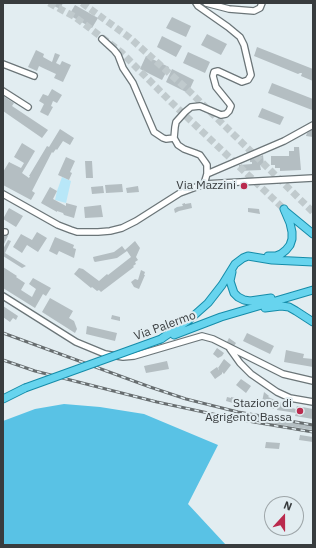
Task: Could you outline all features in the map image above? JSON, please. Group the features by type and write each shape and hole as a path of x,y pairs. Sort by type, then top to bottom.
{"main road":[{"path":"254,257 276,256 281,254 290,245 292,232 284,209 313,234"},
{"path":"161,339 190,319 208,303 222,285 235,264 243,258 248,256 272,260 313,262"},
{"path":"233,268 230,281 234,293 244,300 257,301 310,291"},
{"name":"Via Palermo","path":"25,388 221,317 310,291"},
{"path":"238,312 272,306 289,307 313,322"},
{"path":"3,395 25,388"},
{"path":"3,399 25,388"}],"street":[{"path":"196,3 240,37 244,45 251,75 248,80 242,82 218,71 214,72 213,76 216,87 230,103 231,106 229,111 226,114 221,115 200,106 191,107 176,122 174,138 178,145 184,149 196,153 207,165 207,174 204,184"},
{"path":"206,3 254,11 258,9 262,3"},
{"path":"102,39 118,55 123,68 133,83 154,132 166,139 174,138"},
{"path":"3,64 34,76"},
{"path":"3,91 28,107"},
{"path":"207,174 284,141 313,125"},
{"path":"3,194 58,225 77,232 98,232 122,228 136,221 180,193 204,184 313,178"},
{"path":"3,296 76,342 112,355 123,357 134,356 202,336 209,337 283,374 313,381"},
{"path":"229,347 240,363 251,374 271,389 290,398 313,402"}],"shaded area":[{"path":"62,177 71,181 66,203 55,200"},
{"path":"64,404 100,407 144,414 218,445 188,504 226,545 3,545 3,421 35,409"}],"building":[{"path":"48,3 63,3 60,9"},
{"path":"75,5 98,18 92,28 69,15"},
{"path":"172,17 191,26 186,37 166,28"},
{"path":"207,34 227,44 221,55 201,45"},
{"path":"162,36 182,46 176,57 157,47"},
{"path":"257,47 313,69 313,81 301,76 302,73 298,74 254,56"},
{"path":"36,50 44,54 43,57 52,62 55,53 60,55 56,63 60,65 62,61 71,65 63,82 54,78 56,74 39,66 37,71 28,67"},
{"path":"188,52 210,62 205,73 183,63"},
{"path":"146,56 169,67 162,80 140,69"},
{"path":"172,69 194,80 188,93 166,82"},
{"path":"272,83 313,99 312,110 268,93"},
{"path":"52,89 62,95 57,103 53,101 51,106 53,107 48,116 40,112 44,104 39,101 43,94 48,96"},
{"path":"3,96 14,103 12,106 48,130 42,138 3,111"},
{"path":"262,108 284,117 280,125 258,117"},
{"path":"60,129 74,138 70,145 63,141 57,150 56,149 53,153 52,152 32,191 35,193 31,200 3,185 3,172 9,162 21,168 24,163 14,157 22,143 35,151 22,173 29,178 47,146 49,147"},
{"path":"313,129 313,137 306,136 307,133"},
{"path":"294,147 299,147 301,170 280,171 280,168 275,168 275,165 271,165 271,156 289,156 289,151 294,151"},
{"path":"263,155 264,165 260,165 261,170 239,171 239,165 252,164 250,159 261,158"},
{"path":"66,157 75,161 70,172 72,173 69,180 58,175"},
{"path":"85,161 92,161 93,178 86,178"},
{"path":"122,184 123,192 106,193 105,185"},
{"path":"103,186 104,193 92,194 91,187"},
{"path":"138,186 139,192 127,193 126,188"},
{"path":"50,187 57,191 53,199 66,206 66,203 77,206 74,218 57,212 41,203"},
{"path":"191,203 192,208 175,213 174,209 183,206 182,204"},
{"path":"101,205 103,217 85,218 84,207"},
{"path":"9,208 23,216 16,227 3,219"},
{"path":"248,208 259,209 260,214 248,212"},
{"path":"37,232 47,238 38,252 27,245 22,253 13,247 21,234 32,240"},
{"path":"3,234 8,236 3,246"},
{"path":"55,237 74,245 73,248 76,249 74,258 59,251 57,255 49,251"},
{"path":"8,240 11,241 5,253 26,266 22,268 3,256 3,249"},
{"path":"135,241 140,248 136,257 138,260 135,262 136,264 133,266 134,267 101,292 92,287 91,288 74,274 79,268 83,269 99,281 131,257 127,251 117,258 95,262 93,257 114,252 122,246 125,250"},
{"path":"3,267 25,283 21,290 32,297 36,289 29,284 33,278 51,288 46,296 43,294 35,308 3,288"},
{"path":"141,270 145,272 145,275 139,289 134,287 131,282 135,279 138,280"},
{"path":"50,298 73,311 69,318 74,321 77,329 75,333 42,312"},
{"path":"3,306 18,316 16,320 13,318 10,322 3,317"},
{"path":"112,315 120,317 120,321 111,319"},
{"path":"87,326 117,333 115,341 86,334"},
{"path":"247,333 274,346 270,354 243,341"},
{"path":"229,338 236,343 234,346 227,342"},
{"path":"217,348 224,353 218,358 213,354"},
{"path":"286,350 304,354 303,358 313,359 313,367 284,362"},
{"path":"224,359 231,365 224,374 222,372 222,374 215,379 210,372 217,367 219,370 218,368"},
{"path":"167,361 169,369 146,373 144,366"},
{"path":"241,379 251,386 246,393 236,385"},
{"path":"264,392 269,396 268,397 275,400 274,409 270,408 271,403 267,402 266,408 261,407"},
{"path":"227,397 235,398 233,403 226,401"},
{"name":"Stazione di Agrigento Bassa","path":"278,402 289,404 288,407 296,409 297,406 313,409 313,419 295,416 296,413 277,410"},
{"path":"258,417 313,426 313,430 257,421"},
{"path":"300,435 313,437 313,442 299,440"},
{"path":"266,442 280,443 279,449 265,448"}],"tunnel":[{"path":"49,3 75,17 121,52 171,102 284,209"},
{"path":"82,3 130,38 187,89 313,212"}],"railway":[{"path":"3,333 186,399 238,412 313,425"},
{"path":"3,360 35,371 157,402 236,419 313,432"}],"place":[{"name":"Via Mazzini","path":"244,186"},
{"name":"Stazione di Agrigento Bassa","path":"300,411"}]}
